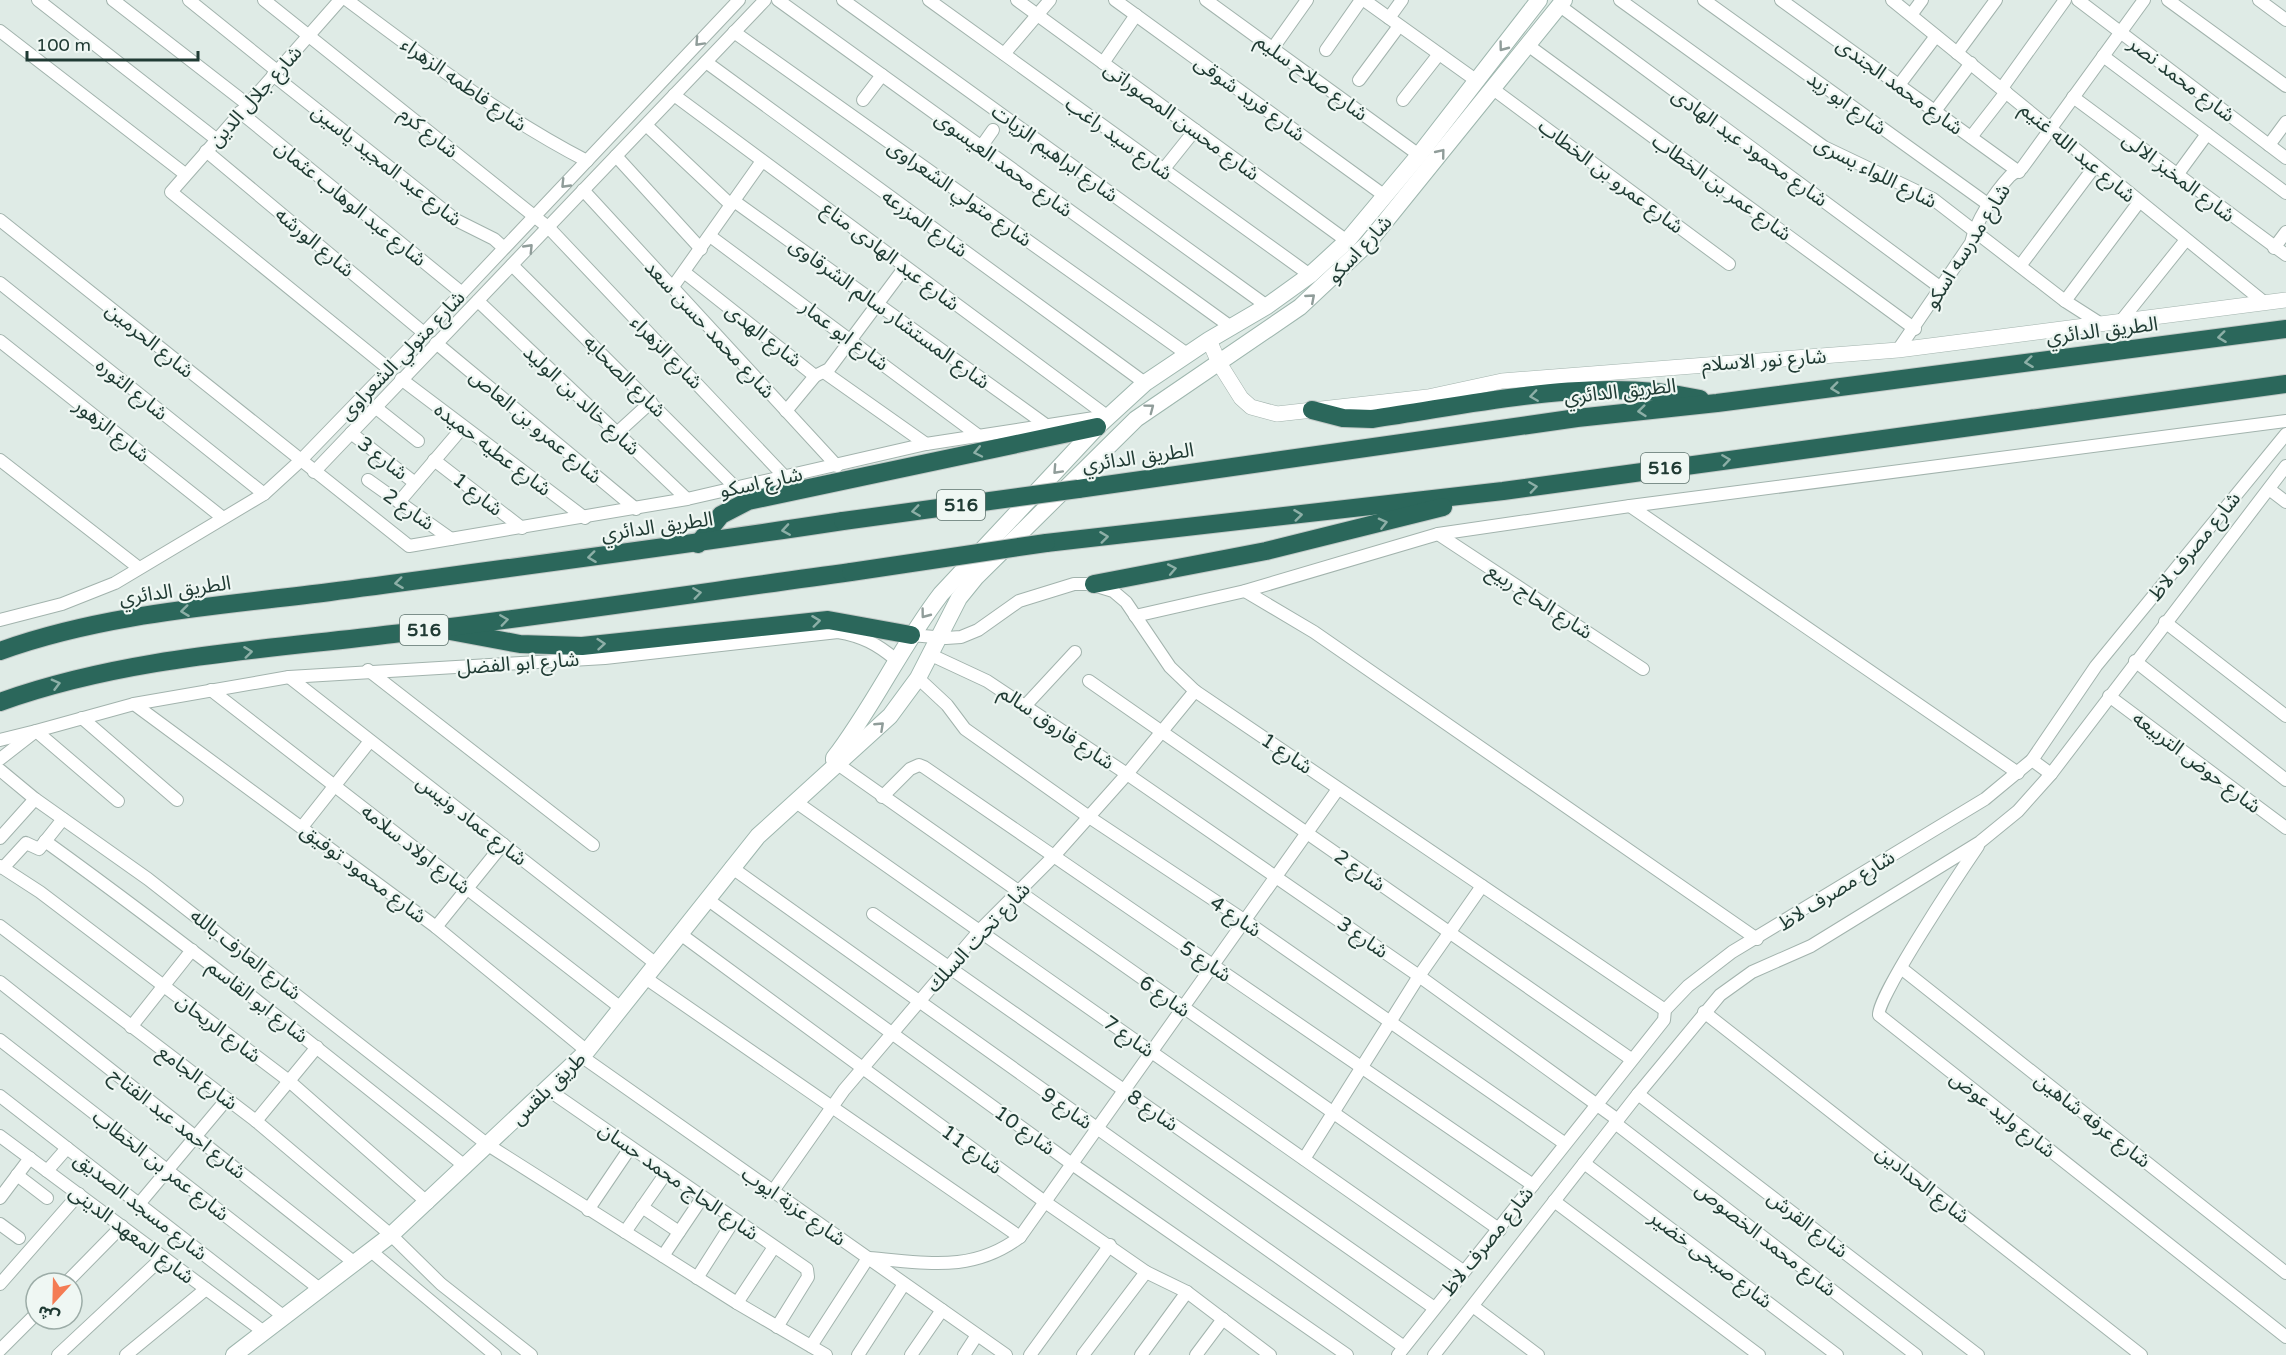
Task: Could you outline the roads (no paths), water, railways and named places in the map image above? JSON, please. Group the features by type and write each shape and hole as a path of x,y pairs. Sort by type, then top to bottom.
{"highway":[{"name":"الطريق الدائري","path":"0,651 61,633 142,616 698,544 843,521 1566,419 1717,403 2283,329"},
{"name":"516","path":"0,702 57,684 166,663 851,572 1046,543 1503,491 2284,384"},
{"path":"1312,410 1343,418 1372,419 1567,392 1607,389 1673,394 1717,403"},
{"path":"698,544 721,515 748,501 1102,422"},
{"path":"1094,584 1266,551 1503,491"},
{"path":"440,628 500,642 562,646 712,634 828,620 912,635"}],"main road":[{"name":"شارع اسكو","path":"1102,422 1145,383 1209,340 1267,306 1310,275 1347,241 1419,154 1539,0"},
{"name":"شارع اسكو","path":"836,762 890,716 918,678 959,598 976,577 1107,447 1153,406 1300,307 1335,277 1367,244 1562,3"},
{"path":"836,762 895,659 941,594 1102,422"},
{"name":"طريق بلقس","path":"234,1355 283,1316 372,1252 428,1203 584,1054 731,867 758,836 836,762"}],"street":[{"path":"38,0 216,139"},
{"path":"112,0 244,108"},
{"name":"شارع عبد المجيد ياسين","path":"189,0 456,220 494,239 504,248"},
{"path":"264,0 309,36"},
{"name":"شارع جلال الدين","path":"340,0 171,192 389,369"},
{"name":"شارع فاطمه الزهراء","path":"347,0 466,89 509,117 587,161"},
{"name":"شارع متولي الشعراوى","path":"0,620 89,595 264,494 300,461 424,333 739,0"},
{"name":"شارع متولي الشعراوى","path":"314,472 765,0"},
{"name":"شارع محمد العيسوى","path":"778,0 1231,327"},
{"name":"شارع ابراهيم الزيات","path":"843,0 1267,306"},
{"name":"شارع سيد راغب","path":"929,0 1310,275"},
{"name":"شارع محسن المصوراتى","path":"1017,0 1347,241"},
{"path":"1004,54 1050,0"},
{"name":"شارع فريد شوقى","path":"1115,0 1385,196"},
{"name":"شارع صلاح سليم","path":"1206,0 1419,154"},
{"path":"1273,48 1307,0"},
{"path":"1326,50 1362,0 1477,81"},
{"path":"1359,80 1394,22 1402,0"},
{"name":"شارع اللواء يسرى","path":"1620,0 1824,147 1875,174 1918,191 1974,230 2065,301 2101,324"},
{"name":"شارع ابو زيد","path":"1704,0 1989,205"},
{"name":"شارع محمد الجندى","path":"1781,0 2019,171"},
{"name":"شارع عبد الله غنيم","path":"1892,0 2265,303"},
{"path":"1911,15 1922,0"},
{"path":"1957,52 1996,0"},
{"path":"1971,137 2065,0"},
{"name":"شارع محمد نصر","path":"2078,0 2286,158"},
{"name":"شارع مدرسه اسكو","path":"1898,350 1971,243 1974,230 1989,205 2051,129 2144,0"},
{"path":"2168,0 2286,86"},
{"path":"2259,0 2286,20"},
{"name":"شارع محمود عبد الهادى","path":"1562,3 1941,288"},
{"path":"1102,63 1136,15"},
{"path":"0,31 185,174"},
{"name":"شارع متولي الشعراوى","path":"734,32 1187,354"},
{"name":"شارع كرم","path":"309,36 549,228"},
{"path":"1899,85 1936,36"},
{"name":"شارع عمر بن الخطاب","path":"1529,46 1915,328"},
{"path":"1403,100 1438,54"},
{"path":"2103,56 2286,193"},
{"name":"شارع المزرعه","path":"706,62 1145,383"},
{"path":"1935,111 1971,63"},
{"path":"863,100 882,75"},
{"name":"شارع عمرو بن الخطاب","path":"1493,89 1729,264"},
{"name":"شارع عبد الهادى مناع","path":"674,95 905,267 1102,422"},
{"name":"شارع المخبز الالى","path":"2073,97 2286,255"},
{"name":"شارع عبد الوهاب عثمان","path":"244,108 462,293"},
{"path":"2269,145 2286,122"},
{"name":"شارع المستشار سالم الشرقاوى","path":"645,125 733,203 878,303 1046,425"},
{"path":"981,147 993,130"},
{"path":"1163,170 1195,130"},
{"path":"2176,175 2208,134"},
{"name":"شارع الورشه","path":"206,151 424,333"},
{"path":"616,156 701,249"},
{"path":"672,288 762,161"},
{"path":"2020,266 2096,166"},
{"name":"شارع محمد حسن سعد","path":"583,190 837,466"},
{"path":"2065,301 2139,202"},
{"name":"شارع الحرمين","path":"0,220 300,461"},
{"name":"شارع الزهراء","path":"549,228 785,477"},
{"path":"2274,248 2286,232"},
{"name":"شارع ابو عمار","path":"710,236 980,436"},
{"path":"2121,321 2185,240"},
{"name":"شارع الصحابه","path":"512,265 736,488"},
{"path":"786,411 851,339 905,267"},
{"name":"شارع الهدى","path":"684,272 820,374 926,444"},
{"name":"شارع الثوره","path":"0,283 264,494"},
{"name":"شارع نور الاسلام","path":"1209,340 1219,363 1241,398 1251,407 1277,414 1428,397 1503,381 1898,350 2286,300"},
{"name":"شارع خالد بن الوليد","path":"478,302 687,499"},
{"name":"شارع الزهور","path":"0,341 224,518"},
{"name":"شارع عمرو بن العاص","path":"436,344 636,509"},
{"name":"شارع عطيه حميده","path":"401,379 585,518"},
{"path":"617,433 651,402"},
{"path":"375,407 418,441"},
{"path":"1135,616 1245,591 1438,534 1630,506 2286,421"},
{"name":"شارع اسكو","path":"300,461 409,546 687,499 926,444 1046,425 1102,422"},
{"path":"399,502 463,427"},
{"name":"شارع 3","path":"351,433 415,483"},
{"name":"شارع مصرف لاظ","path":"1401,1351 1433,1307 1500,1230 1564,1143 1664,1020 1665,1010 1709,968 1985,799 2018,773 2032,760 2096,666 2286,434"},
{"path":"0,460 139,568"},
{"name":"شارع 1","path":"434,460 522,528"},
{"name":"شارع مصرف لاظ","path":"1434,1355 1474,1307 1638,1094 1720,995 1752,972 1811,946 1980,842 2018,811 2051,774 2286,466"},
{"name":"شارع 2","path":"368,480 451,539"},
{"path":"2269,489 2286,502"},
{"path":"1630,506 2018,773"},
{"name":"شارع الحاج ربيع","path":"1438,534 1643,669"},
{"path":"912,635 938,638 961,637 978,630 1019,601 1074,584 1094,584"},
{"name":"شارع 1","path":"1094,584 1119,596 1170,667 1195,691 1665,1010"},
{"path":"1245,591 1314,632 1757,939"},
{"path":"2165,622 2286,716"},
{"name":"شارع ابو الفضل","path":"0,740 134,704 289,676 605,658 838,633 868,640 895,659"},
{"path":"1025,706 1075,652"},
{"name":"شارع فاروق سالم","path":"929,654 987,681 1127,774"},
{"path":"2135,661 2286,780"},
{"path":"368,670 593,845"},
{"name":"شارع عماد ونيس","path":"289,676 655,963"},
{"name":"شارع 4","path":"918,678 947,705 965,729 1089,817 1244,920 1564,1143"},
{"name":"شارع 2","path":"1089,681 1631,1059"},
{"name":"شارع اولاد سلامه","path":"211,690 621,1008"},
{"name":"شارع تحت السلك","path":"773,1191 831,1105 980,930 1053,857 1127,774 1195,691"},
{"name":"شارع حوض التربيعه","path":"2109,696 2286,828"},
{"name":"شارع محمود توفيق","path":"134,704 436,927 584,1054"},
{"path":"82,718 177,800"},
{"path":"0,759 36,731 118,801"},
{"path":"302,827 370,741"},
{"path":"2032,760 2051,774"},
{"name":"شارع 6","path":"836,762 1018,893 1500,1230"},
{"name":"شارع 5","path":"882,797 910,769 919,765 1533,1185"},
{"name":"شارع العارف بالله","path":"0,770 35,799 148,879 488,1145 777,1328 826,1355"},
{"name":"شارع 3","path":"1127,774 1276,875 1597,1102"},
{"path":"811,1346 868,1258 953,1264 971,1262 1005,1248 1020,1237 1338,789"},
{"path":"0,838 35,799"},
{"name":"شارع 7","path":"796,802 1463,1271"},
{"path":"2,867 26,843 38,849 63,819"},
{"name":"شارع ابو القاسم","path":"45,841 192,950 466,1167"},
{"name":"شارع وليد عوض","path":"1980,842 1880,1003 1879,1015 2286,1337"},
{"path":"436,927 502,844"},
{"name":"شارع الريحان","path":"2,867 288,1081 428,1203"},
{"name":"شارع 9","path":"731,867 1401,1351"},
{"path":"1304,1159 1419,976 1482,886"},
{"name":"شارع 10","path":"707,899 1072,1164 1347,1355"},
{"name":"شارع 8","path":"873,914 1433,1307"},
{"name":"شارع الجامع","path":"0,926 256,1121 391,1235"},
{"name":"شارع 11","path":"679,933 1045,1202 1146,1272 1187,1292 1262,1353"},
{"path":"131,1027 192,950"},
{"name":"شارع عرفه شاهين","path":"1901,968 2286,1273"},
{"path":"644,977 1020,1237"},
{"name":"شارع احمد عبد الفتاح","path":"0,982 356,1264"},
{"name":"شارع الحدادين","path":"1704,1012 2141,1355"},
{"name":"شارع عمر بن الخطاب","path":"0,1040 321,1290"},
{"path":"256,1121 316,1047"},
{"name":"شارع عزبة ايوب","path":"584,1054 1006,1355"},
{"name":"شارع الحاج محمد حسان","path":"547,1089 809,1273 777,1328"},
{"name":"شارع القرش","path":"1638,1094 1978,1355"},
{"name":"شارع مسجد الصديق","path":"0,1096 283,1316"},
{"path":"139,1204 227,1099"},
{"name":"شارع محمد الخصوص","path":"1597,1102 1616,1122 1916,1355"},
{"name":"شارع المعهد الدينى","path":"0,1136 264,1332"},
{"path":"47,1171 67,1148"},
{"path":"588,1210 630,1148"},
{"path":"0,1198 30,1158"},
{"name":"شارع صبحى خضير","path":"1584,1163 1838,1355"},
{"path":"625,1232 666,1173"},
{"path":"17,1175 46,1198"},
{"path":"0,1284 79,1194"},
{"path":"663,1256 702,1198"},
{"path":"1554,1201 1759,1355"},
{"path":"642,1207 679,1232"},
{"path":"697,1278 734,1220"},
{"path":"0,1224 19,1238"},
{"path":"78,1271 122,1226"},
{"path":"391,1235 441,1284 531,1355"},
{"path":"1030,1355 1110,1245"},
{"path":"737,1303 774,1247"},
{"path":"372,1252 495,1355"},
{"path":"58,1355 163,1257"},
{"path":"1083,1355 1146,1272"},
{"path":"858,1355 904,1284"},
{"path":"126,1355 206,1289"},
{"path":"1141,1355 1187,1292"},
{"path":"1474,1307 1538,1355"},
{"path":"911,1355 942,1310"},
{"path":"1196,1355 1223,1319"},
{"path":"0,1350 24,1326"},
{"path":"964,1355 977,1335"}]}
